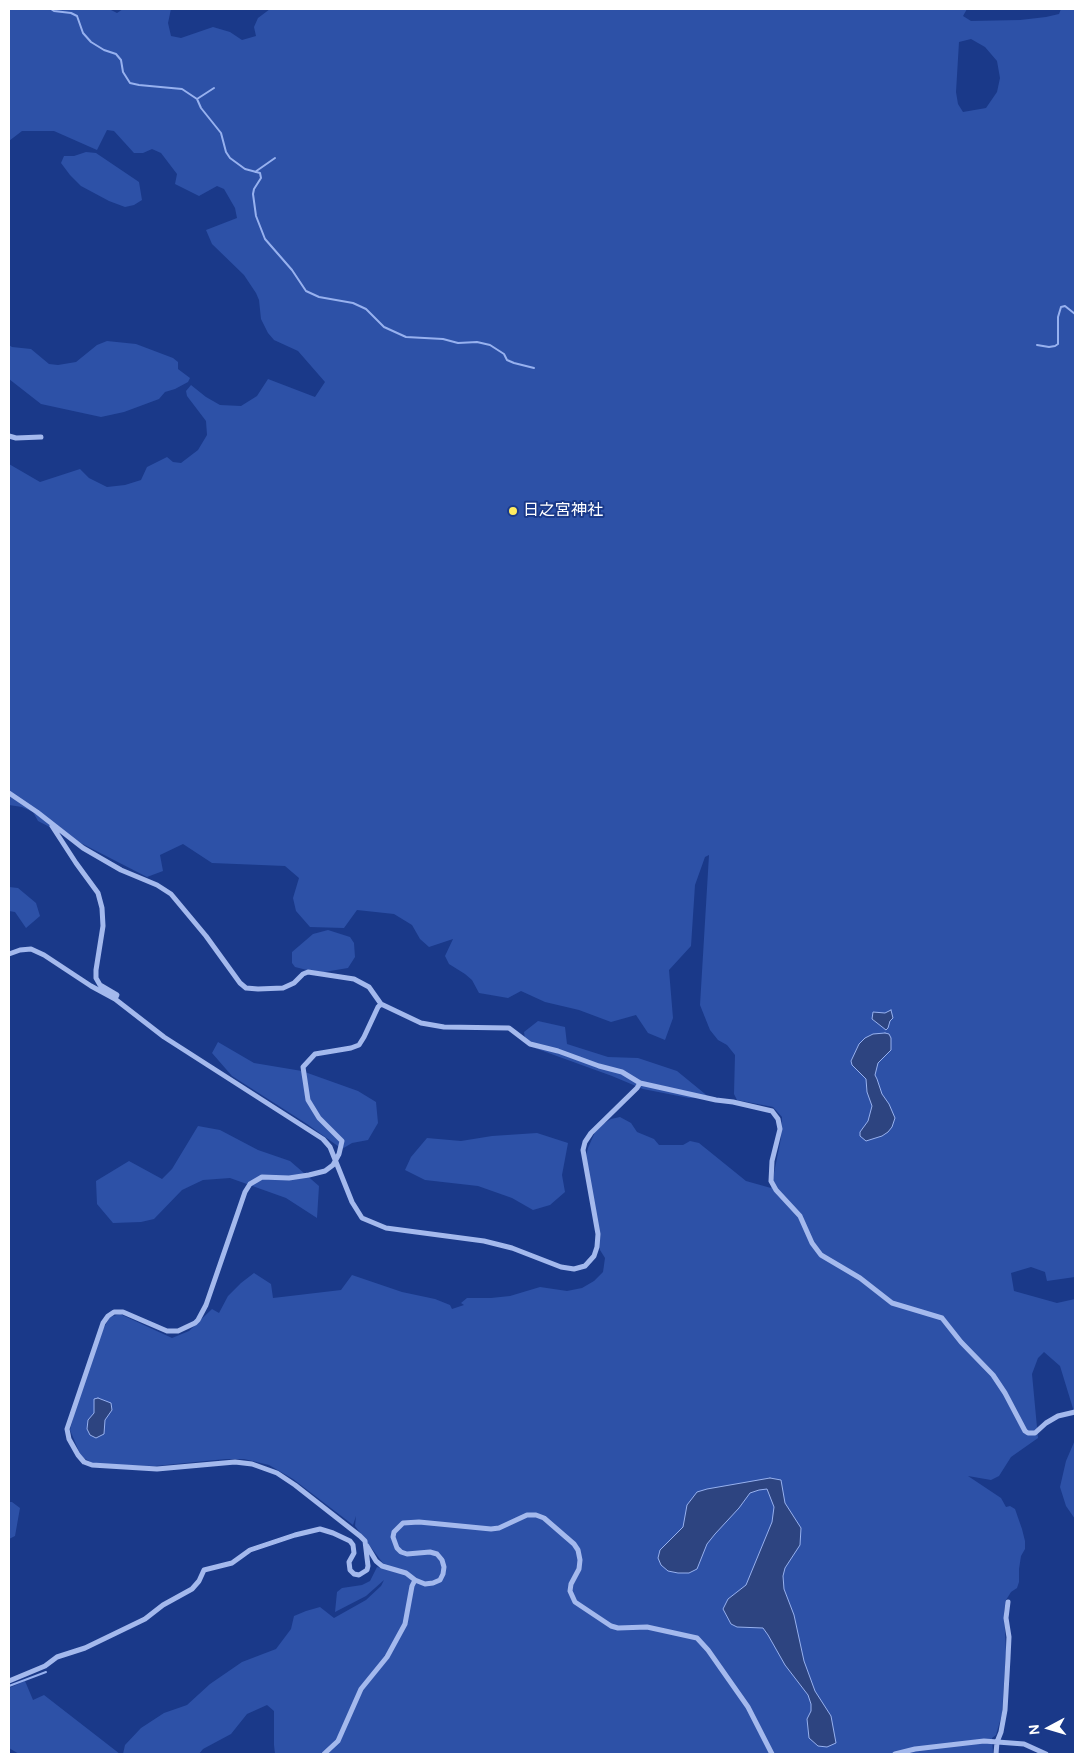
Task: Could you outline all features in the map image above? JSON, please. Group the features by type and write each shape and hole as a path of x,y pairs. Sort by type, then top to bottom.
{"street":[{"path":"9,436 16,438 41,437"},
{"path":"9,793 84,848 121,870 171,894 206,936 243,986 249,989 283,988 294,983 303,974 308,972 354,979 369,988 381,1004 426,1024 444,1027 509,1028 530,1044 622,1072 640,1083 772,1111 778,1119 780,1129 771,1168 771,1181 776,1190 800,1216 812,1244 822,1255 860,1278 892,1303 942,1318 961,1342 993,1375 1025,1431 1028,1433 1035,1433 1058,1416 1075,1412"},
{"path":"50,823 76,864 98,893 102,908 103,926 96,978 100,985 117,995 115,999"},
{"path":"9,954 24,949 37,952 115,999 164,1037 323,1138 336,1160 356,1210 362,1218 386,1228 484,1240 512,1248 561,1267 574,1269 585,1266 598,1248 598,1234 583,1150 585,1142 591,1133 640,1083"},
{"path":"381,1004 359,1045 315,1054 303,1067 308,1100 323,1122 342,1141 342,1146 336,1160 325,1171 289,1178 262,1177 250,1184 245,1192 206,1305 195,1323 173,1332 159,1329 124,1312 114,1312 105,1319 70,1419 68,1433 78,1455 84,1462 92,1465 157,1470 235,1462 262,1466 295,1485 356,1531 365,1541 379,1564 389,1569 406,1573 415,1580 425,1584 440,1580 444,1566 442,1560 437,1554 430,1552 407,1554 396,1548 393,1538 394,1532 403,1523 419,1522 491,1529 499,1528 527,1515 536,1515 544,1518 574,1544 578,1550 579,1569 571,1584 570,1591 575,1602 610,1626 618,1628 647,1627 690,1636 703,1643 748,1707 772,1754"},
{"path":"9,1681 45,1666 57,1657 85,1648 135,1625 163,1605 192,1588 199,1581 204,1570 232,1563 250,1550 320,1528 350,1541 353,1545 354,1553 348,1566 354,1574 359,1575 368,1566 365,1541"},
{"path":"324,1754 338,1741 364,1683 387,1657 395,1644 405,1624 412,1586 415,1580"},
{"path":"996,1754 1005,1710 1009,1636 1006,1618 1008,1602"},
{"path":"895,1754 924,1748 984,1741 1024,1744 1046,1754"}],"shaded area":[{"path":"9,9 109,9 117,13 123,9 171,9 168,23 171,36 181,38 213,27 230,32 242,40 256,36 254,27 258,18 270,9 967,9 963,16 971,21 1020,20 1046,17 1059,14 1061,9 1075,9 1075,1277 1047,1281 1045,1272 1031,1267 1011,1273 1014,1291 1057,1303 1075,1299 1075,1415 1060,1366 1044,1352 1038,1358 1032,1374 1038,1438 1011,1457 999,1476 991,1480 968,1476 1001,1498 1006,1507 1010,1506 1015,1509 1025,1541 1025,1549 1021,1556 1019,1569 1019,1582 1017,1588 1011,1592 1006,1600 1004,1611 1006,1652 1002,1714 996,1735 992,1738 993,1754 275,1754 274,1711 267,1705 247,1714 231,1734 203,1749 199,1754 123,1754 125,1745 141,1728 164,1713 187,1705 210,1684 242,1662 276,1649 291,1629 294,1616 320,1607 334,1618 366,1600 381,1586 384,1580 366,1596 335,1612 337,1592 342,1588 362,1585 370,1581 377,1567 388,1570 355,1526 356,1516 353,1525 293,1479 269,1465 244,1459 226,1459 155,1466 113,1465 92,1463 84,1458 80,1454 70,1430 102,1331 110,1317 120,1314 172,1338 189,1331 212,1309 219,1313 228,1296 254,1273 271,1284 273,1298 341,1290 352,1275 402,1292 435,1299 450,1305 452,1309 464,1305 461,1303 467,1298 510,1296 540,1287 567,1291 582,1288 594,1281 603,1272 605,1258 600,1250 585,1159 595,1132 603,1124 611,1119 620,1117 631,1123 637,1132 654,1139 659,1145 683,1145 690,1141 699,1143 746,1181 771,1188 781,1138 782,1117 773,1107 737,1100 734,1094 735,1055 710,1030 700,1005 709,855 705,857 695,885 691,946 669,970 673,1018 665,1040 648,1033 636,1015 611,1022 579,1010 545,1002 521,991 508,998 479,993 472,980 449,964 445,956 453,939 429,947 420,939 412,925 394,914 357,910 344,928 310,927 296,911 293,898 299,878 285,866 212,863 183,844 160,855 163,871 147,877 38,821 33,812 22,807 9,805 9,464 40,482 80,469 89,478 107,487 125,485 141,480 147,467 167,457 173,462 181,463 198,450 207,435 206,421 187,396 186,391 191,385 220,405 241,406 257,396 268,379 315,397 325,382 298,351 274,340 268,333 261,319 259,300 256,293 244,275 212,244 206,230 237,218 235,208 224,189 217,186 199,196 175,184 177,174 161,153 152,149 143,153 134,153 114,131 107,130 97,150 54,131 22,131 9,141","holes":["971,39 985,47 997,61 1000,78 997,92 986,108 963,112 958,104 956,92 959,42"]},
{"path":"86,152 96,153 139,182 142,200 134,205 125,207 81,186 61,163 64,156 74,156"},
{"path":"107,341 136,344 173,358 178,362 178,369 190,378 188,382 165,392 159,399 124,412 101,417 41,404 9,379 9,345 31,349 49,364 58,365 76,362 97,345"},
{"path":"9,887 18,888 36,903 40,916 26,928 15,912 9,911"},
{"path":"328,930 350,937 354,943 355,957 348,968 315,972 295,967 292,963 292,952 313,934"},
{"path":"891,1010 893,1018 886,1030 872,1019 873,1012 885,1013"},
{"path":"538,1021 565,1027 567,1044 608,1057 638,1058 677,1071 710,1098 689,1098 643,1089 532,1047 525,1039 524,1032"},
{"path":"873,1034 889,1034 891,1038 891,1050 878,1063 875,1075 882,1094 895,1118 888,1132 866,1141 860,1136 860,1132 868,1121 872,1106 867,1092 866,1079 852,1065 851,1061 859,1044 865,1038"},
{"path":"218,1042 254,1063 302,1071 358,1091 376,1102 378,1123 368,1140 352,1143 342,1149 232,1076 212,1053"},
{"path":"198,1126 220,1130 258,1150 290,1161 319,1186 317,1218 286,1198 230,1178 203,1180 182,1190 154,1219 141,1222 113,1223 97,1204 96,1181 129,1161 162,1179 172,1169"},
{"path":"537,1133 568,1143 562,1175 565,1192 550,1205 533,1210 512,1198 478,1186 425,1180 405,1170 411,1157 427,1138 461,1141 492,1136"},
{"path":"98,1398 111,1403 112,1410 105,1420 104,1434 96,1438 90,1435 87,1429 88,1420 94,1413 94,1399"},
{"path":"1075,1440 1075,1519 1066,1506 1060,1487 1066,1461"},
{"path":"770,1478 781,1480 785,1503 801,1528 800,1545 785,1568 783,1576 784,1589 794,1615 804,1661 815,1691 831,1716 836,1743 827,1747 818,1746 809,1738 807,1719 811,1711 811,1704 808,1695 785,1665 763,1628 737,1627 731,1624 723,1609 728,1599 746,1585 772,1522 774,1507 767,1489 750,1493 707,1544 697,1569 689,1573 668,1571 661,1565 658,1558 660,1550 683,1527 687,1505 697,1492"},
{"path":"9,1502 20,1508 15,1536 9,1539"},
{"path":"25,1681 33,1700 44,1695 120,1754 19,1754 9,1748 9,1688"}],"waterway":[{"path":"51,9 77,16 83,33 91,42 104,50 116,54 121,60 123,72 130,83 182,89 197,99 201,108 221,133 226,152 230,158 245,169 260,173 261,178 253,194 256,216 265,239 292,270 306,291 319,297 353,303 366,309 384,327 406,337 443,339 458,343 477,342 490,345 504,354 507,360 534,368"},
{"path":"197,99 214,88"},
{"path":"255,172 275,158"},
{"path":"1037,345 1049,347 1058,344 1058,317 1061,307 1065,306 1075,314"},
{"path":"9,1686 46,1672"}],"place":[{"name":"日之宮神社","path":"513,511"}]}
